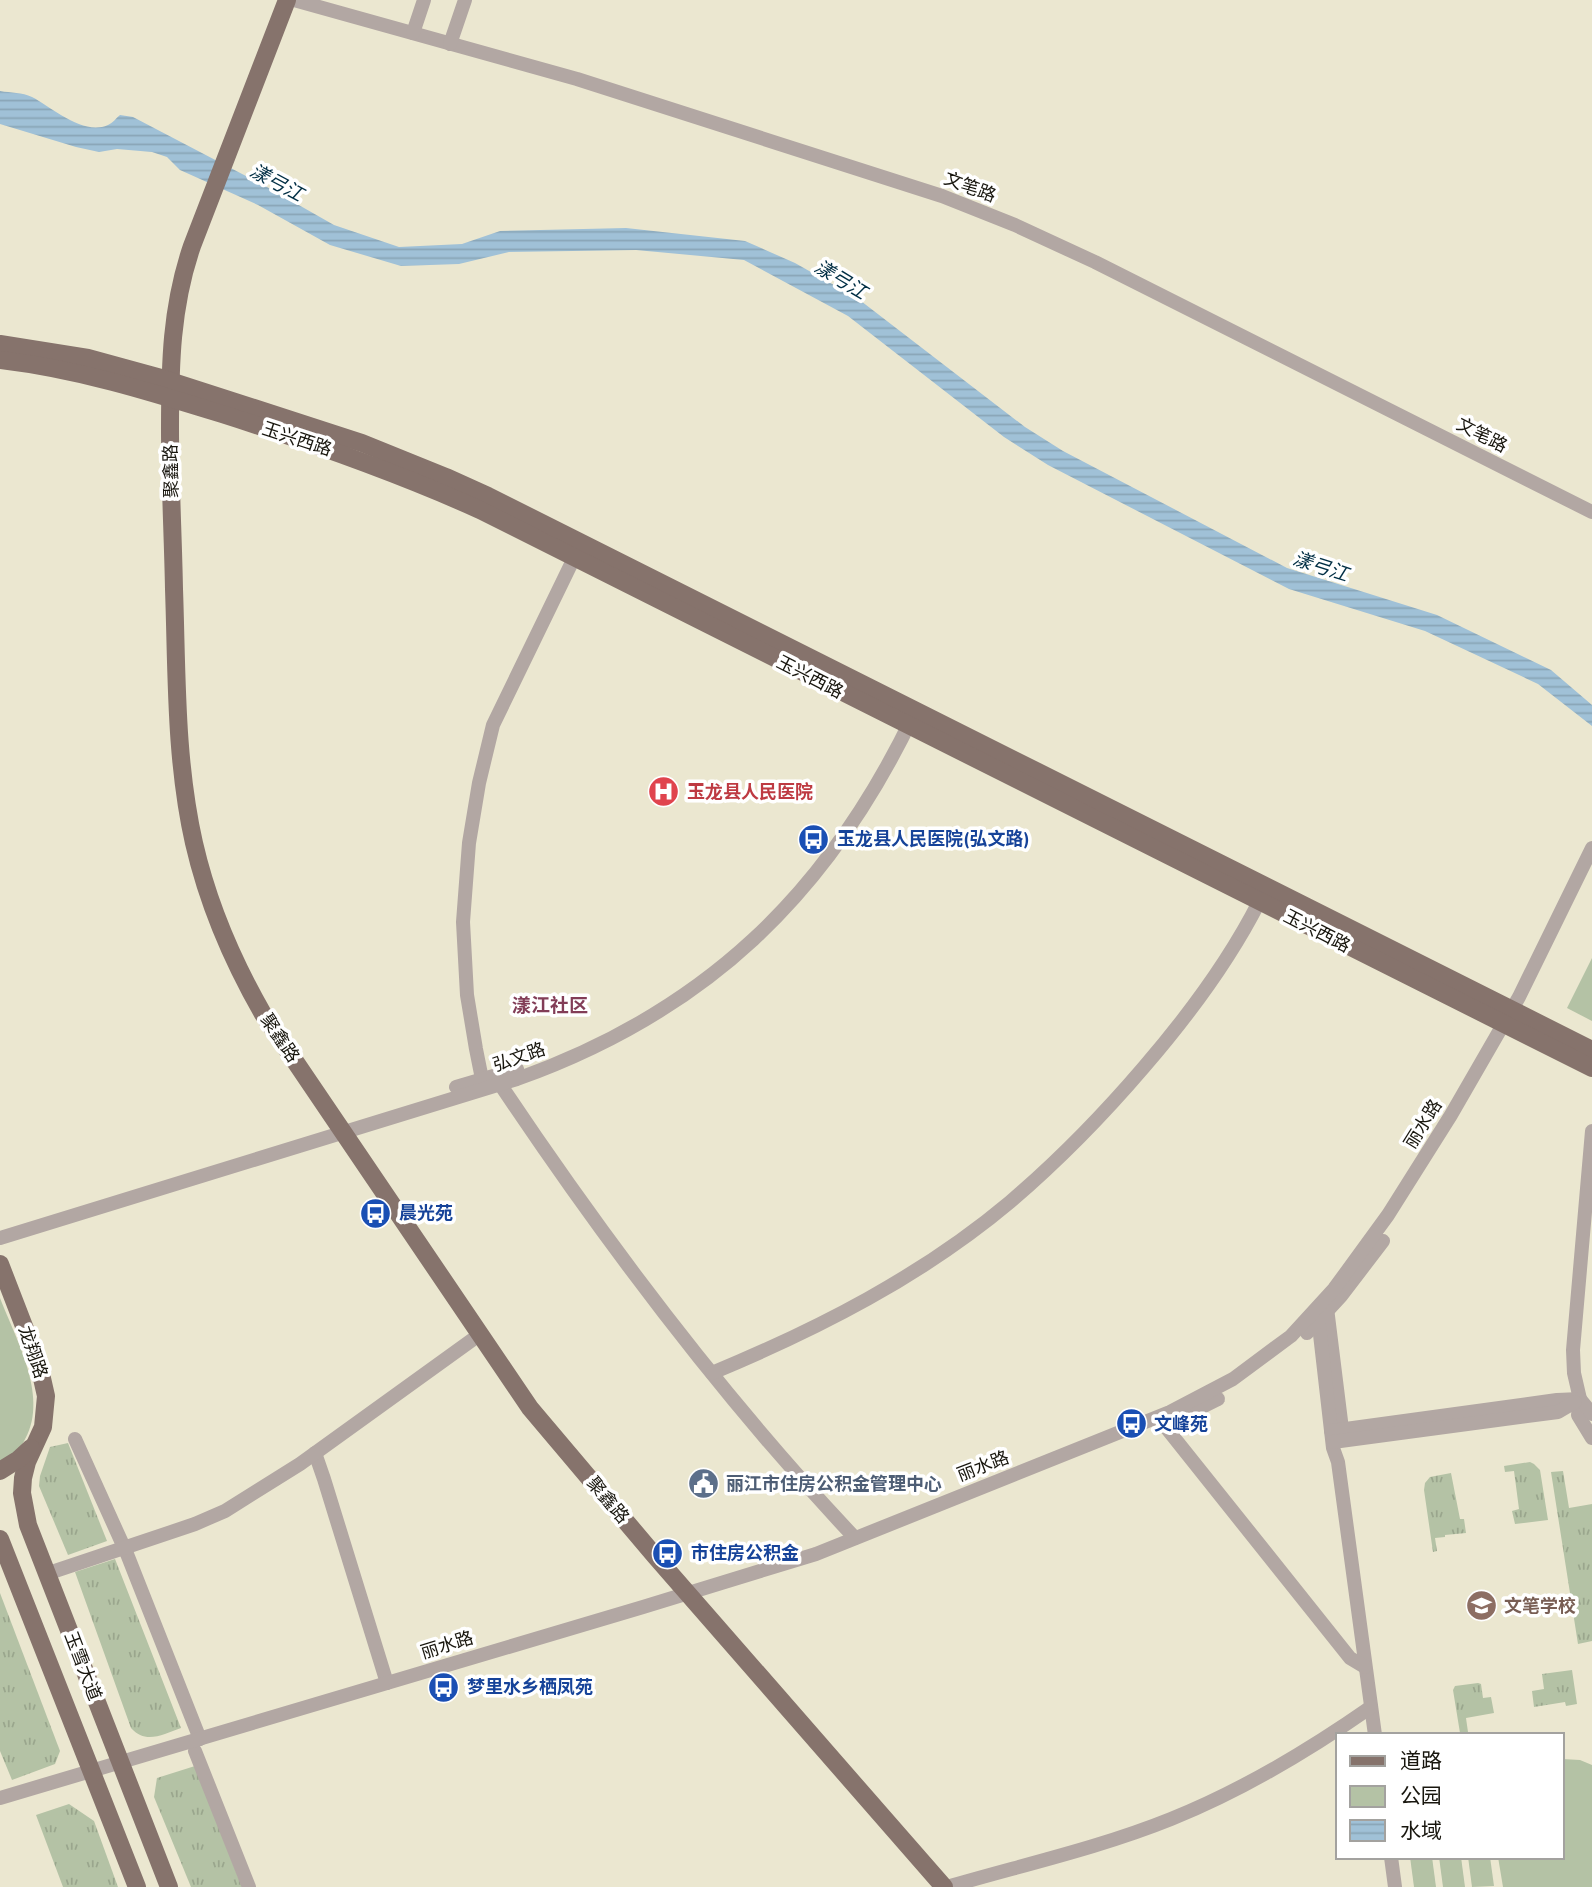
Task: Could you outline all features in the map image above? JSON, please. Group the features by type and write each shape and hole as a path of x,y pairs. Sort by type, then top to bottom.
{"main road":[{"name":"聚鑫路","path":"276,0 210,187 183,242 163,326 179,742 184,791 194,842 214,913 240,973 335,1130 522,1413 946,1887"},
{"name":"聚鑫路","path":"223,152 287,0"},
{"name":"玉兴西路","path":"0,344 88,358 398,475 481,510 574,558 908,717 1512,1019 1592,1069"},
{"name":"玉兴西路","path":"0,360 166,388 318,428 446,477 488,496 1259,902 1512,1019 1592,1050"},
{"name":"聚鑫路","path":"335,1130 530,1408 686,1599 931,1887"},
{"name":"龙翔路","path":"0,1264 43,1376 45,1416 36,1442"},
{"path":"0,1471 19,1459 36,1442"},
{"name":"玉雪大道","path":"36,1442 24,1470 22,1493 28,1525 169,1887"},
{"name":"玉雪大道","path":"0,1539 137,1887"}],"street":[{"name":"文笔路","path":"294,0 577,79 942,196 978,210 1097,263 1592,512"},
{"path":"413,33 424,0"},
{"path":"450,44 465,0"},
{"path":"482,1079 467,995 463,922 469,843 479,783 492,725 574,558"},
{"name":"弘文路","path":"0,1238 335,1130 561,1052 606,1031 671,993 725,953 777,902 833,834 908,717"},
{"name":"弘文路","path":"0,1228 500,1084 565,1061 610,1040 685,995 731,960 777,917 834,849 877,784 908,717"},
{"name":"丽水路","path":"1512,1019 1592,848"},
{"name":"丽水路","path":"197,1745 387,1683 819,1563 1164,1425 1217,1400 1259,1374 1298,1343 1395,1205 1512,1019 1592,870"},
{"path":"712,1373 775,1346 862,1302 948,1249 1009,1203 1097,1119 1156,1053 1230,954 1259,902"},
{"path":"500,1084 581,1202 712,1373 786,1463 855,1538"},
{"path":"1592,1131 1573,1350 1574,1373 1580,1399 1578,1415 1592,1438"},
{"path":"1322,1310 1338,1436 1338,1462 1375,1733"},
{"name":"丽水路","path":"0,1808 122,1767 686,1599 816,1554 1102,1441 1191,1402 1233,1379 1273,1352 1322,1310"},
{"path":"46,1573 195,1524 225,1510 314,1453 472,1340"},
{"path":"1338,1436 1558,1412 1580,1399"},
{"path":"1580,1399 1592,1414"},
{"path":"1164,1425 1350,1658 1365,1667"},
{"path":"75,1439 124,1547 249,1887"},
{"path":"314,1453 387,1683"},
{"path":"946,1887 1112,1839 1181,1815 1278,1767 1371,1707"},
{"name":"丽水路","path":"0,1798 93,1776"},
{"path":"1391,1859 1395,1887"}],"green space":[{"path":"1592,958 1592,1021 1567,1008"},
{"path":"0,1298 28,1370 33,1408 31,1426 23,1443 0,1466"},
{"path":"68,1443 107,1541 68,1555 39,1486 50,1447"},
{"path":"1530,1462 1540,1470 1548,1520 1515,1524 1512,1511 1519,1509 1514,1471 1505,1472 1504,1466"},
{"path":"1563,1471 1569,1508 1592,1504 1592,1641 1578,1644 1551,1472"},
{"path":"1451,1473 1460,1519 1464,1519 1466,1533 1435,1538 1437,1551 1433,1552 1425,1483 1430,1477"},
{"path":"115,1559 181,1728 161,1735 143,1736 131,1728 75,1572"},
{"path":"0,1593 60,1751 55,1764 12,1780 0,1751"},
{"path":"1572,1670 1577,1704 1566,1706 1565,1702 1534,1707 1532,1691 1544,1689 1542,1674"},
{"path":"1481,1684 1483,1698 1491,1697 1494,1713 1466,1718 1468,1732 1460,1733 1453,1690 1455,1686"},
{"path":"1564,1759 1580,1760 1592,1765 1592,1887 1503,1887 1498,1859 1564,1859"},
{"path":"195,1766 242,1887 191,1887 154,1797 157,1778"},
{"path":"69,1804 94,1821 118,1887 63,1887 36,1815"},
{"path":"1410,1859 1432,1859 1436,1887 1414,1887"},
{"path":"1439,1859 1461,1859 1465,1887 1443,1887"},
{"path":"1468,1859 1490,1859 1494,1886 1472,1887"}],"water":[{"path":"0,91 28,95 68,119 89,127 108,125 120,115 133,117 334,225 399,247 462,244 500,231 626,228 745,241 795,263 857,298 1025,427 1063,451 1287,568 1437,615 1551,670 1592,705 1592,726 1538,684 1425,631 1289,589 1048,465 1004,437 848,316 744,260 636,250 509,252 459,264 401,266 330,245 258,205 180,170 167,157 152,152 117,149 99,152 0,124"}],"place":[{"name":"玉龙县人民医院","path":"664,792"},
{"name":"玉龙县人民医院(弘文路)","path":"814,839"},
{"name":"晨光苑","path":"376,1213"},
{"name":"文峰苑","path":"1131,1424"},
{"name":"丽江市住房公积金管理中心","path":"703,1484"},
{"name":"市住房公积金","path":"668,1553"},
{"name":"文笔学校","path":"1481,1606"},
{"name":"梦里水乡栖凤苑","path":"444,1687"}],"district":[{"name":"漾江社区","path":"550,1005"}],"water label":[{"name":"漾弓江","path":"277,182"},
{"name":"漾弓江","path":"841,279"},
{"name":"漾弓江","path":"1321,566"}]}
